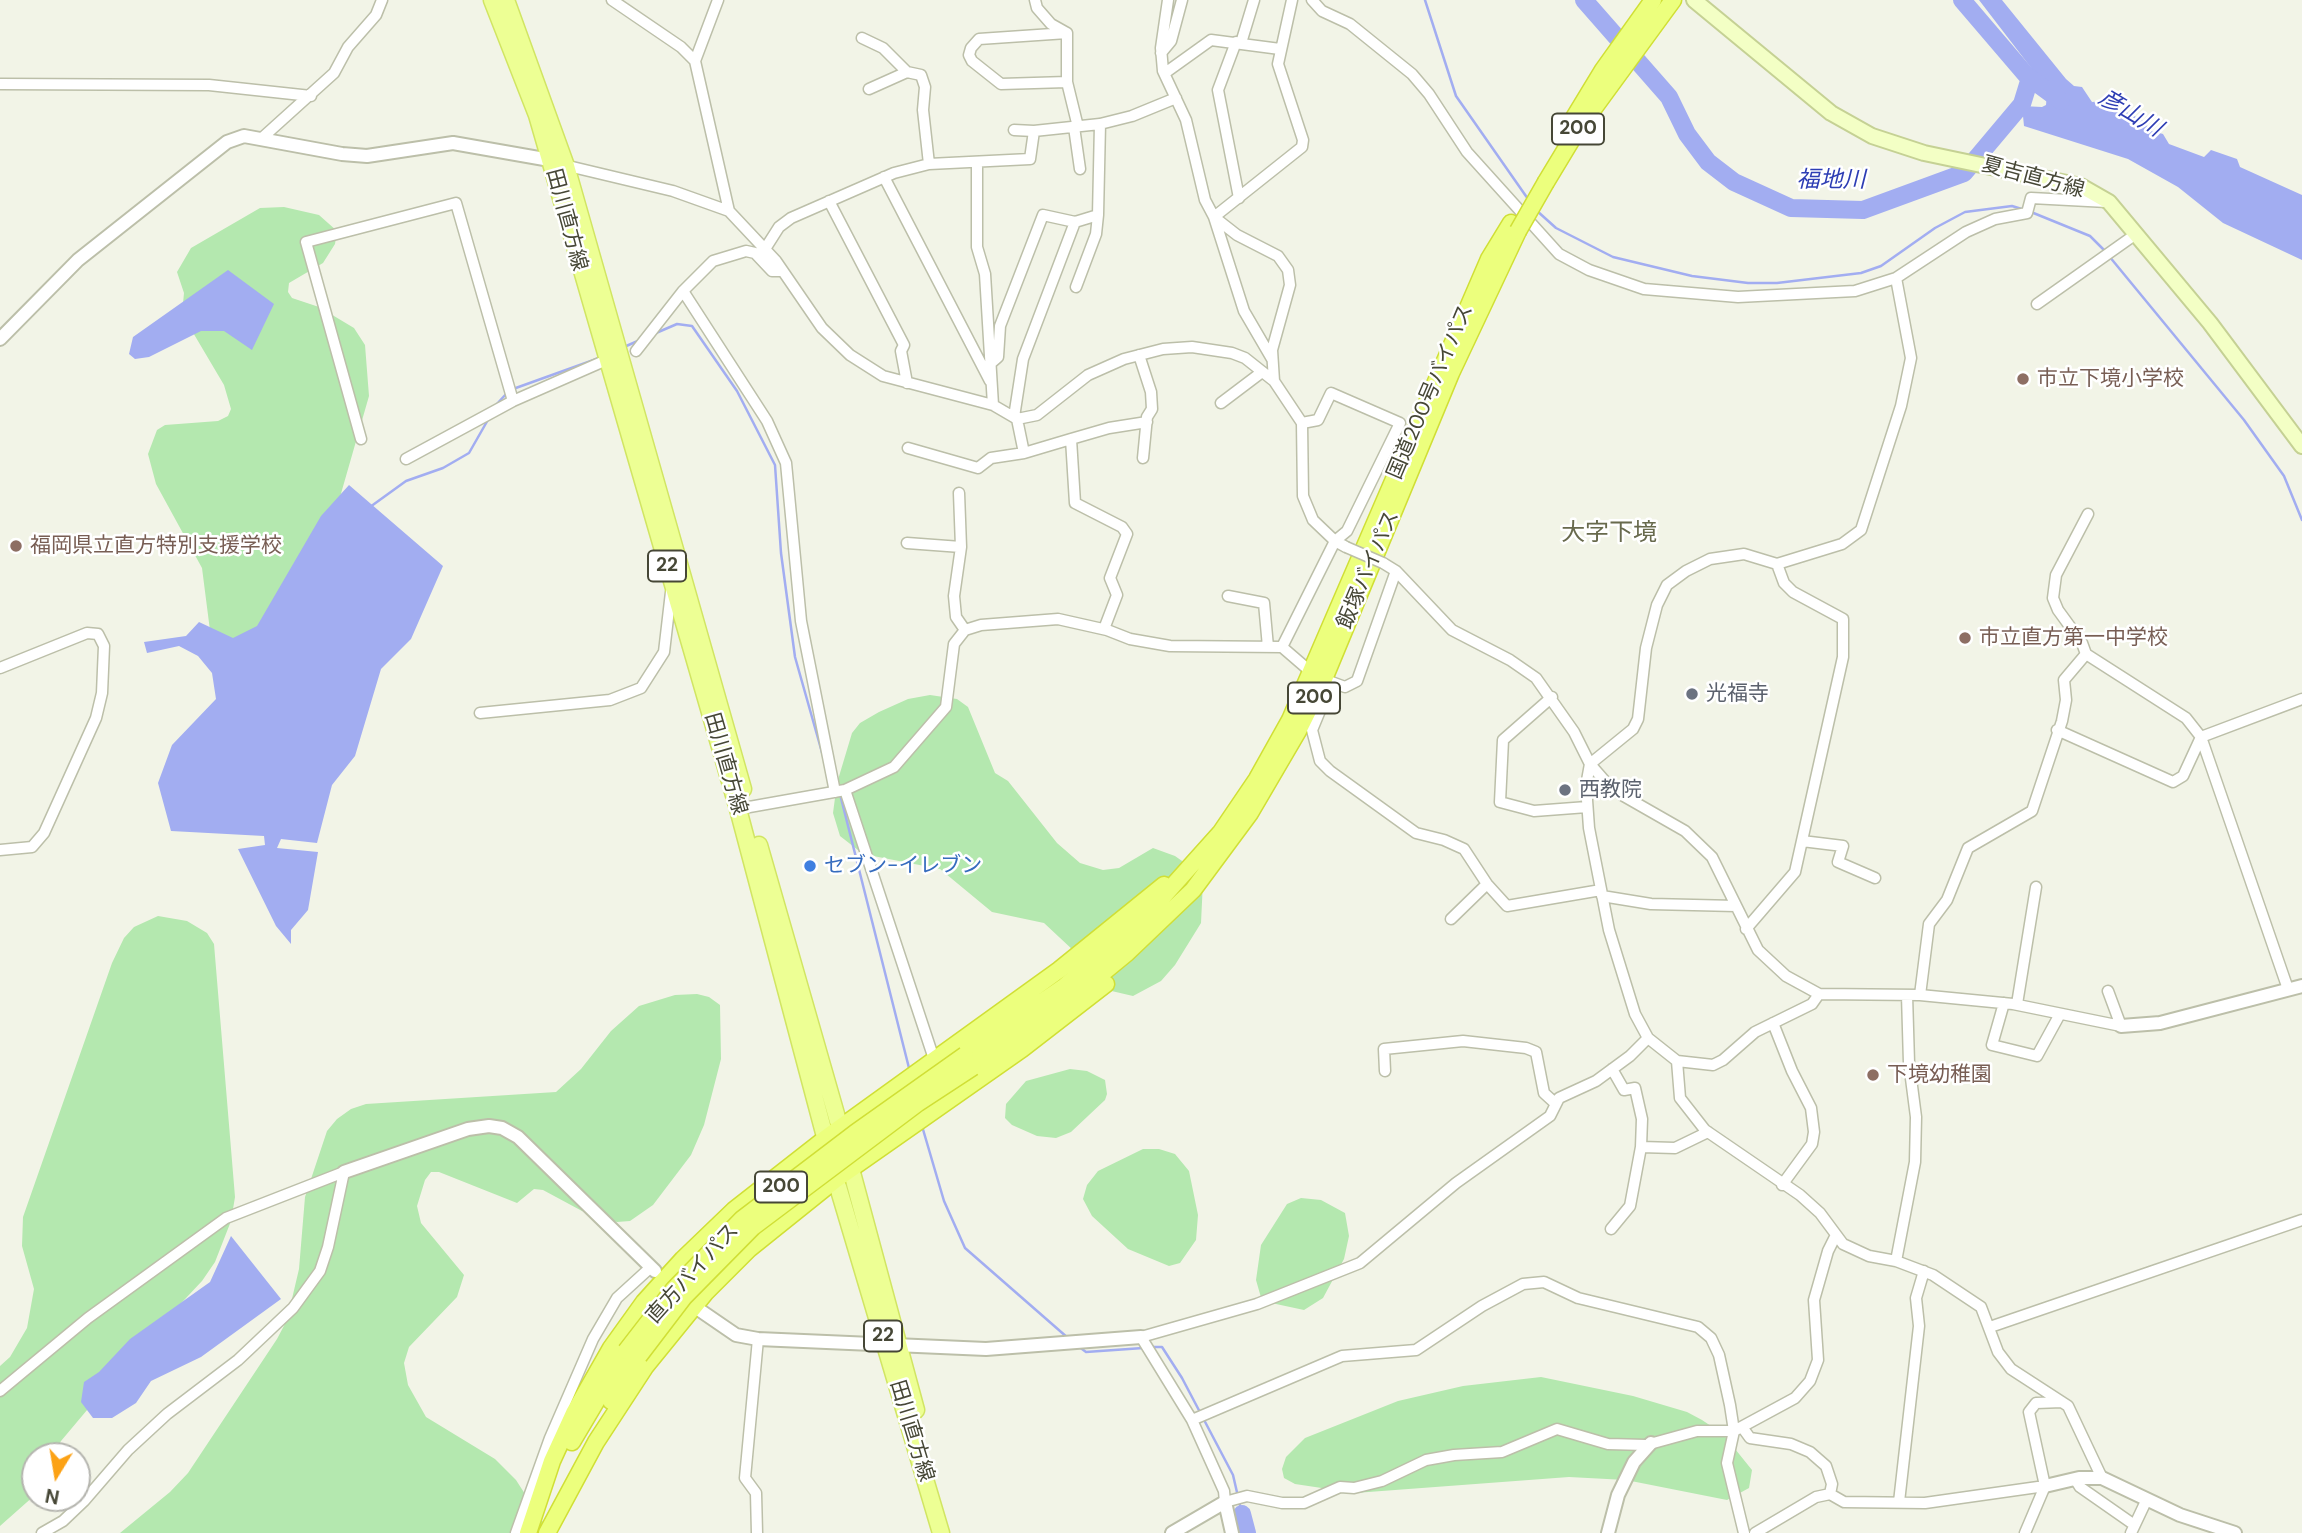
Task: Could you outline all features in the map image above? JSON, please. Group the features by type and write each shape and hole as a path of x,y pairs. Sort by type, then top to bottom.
{"highway":[{"name":"200","path":"1656,6 1673,0"},
{"name":"国道200号バイパス","path":"969,1061 1134,929 1221,832 1257,779 1322,678 1472,296 1542,179 1656,6"},
{"name":"200","path":"969,1061 1088,985 1127,953 1192,890 1250,813 1291,744 1322,678"},
{"path":"528,1533 573,1413 611,1348 644,1302 734,1210 826,1138 1059,971 1197,860"},
{"path":"545,1533 596,1443 645,1367 749,1249 851,1168 1082,1004 1163,930 1192,890"},
{"name":"直方バイパス","path":"528,1533 584,1417 632,1353 674,1289 742,1219 786,1184 969,1061"},
{"name":"直方バイパス","path":"545,1533 556,1497 632,1353"}],"main road":[{"name":"田川直方線","path":"492,0 537,116 550,160 621,355 672,584 840,1128 891,1344 941,1533"},
{"name":"田川直方線","path":"506,0 566,166 594,274 621,355 743,809 835,1180 952,1533"},
{"name":"夏吉直方線","path":"1694,0 1831,113 1872,136 1924,153 2081,186 2109,202 2210,323 2302,446"}],"street":[{"path":"262,138 334,73 348,47 376,15 382,0"},
{"path":"612,0 681,47 695,61 729,211"},
{"path":"695,61 718,0"},
{"path":"1035,0 1037,8 1051,24 1068,33"},
{"path":"1168,0 1161,54 1165,73 1186,120 1205,200 1214,217 1244,311 1273,361"},
{"path":"1161,54 1171,41 1182,0"},
{"path":"1239,198 1218,90 1254,0"},
{"path":"1214,217 1302,147 1303,140 1278,64 1292,0"},
{"path":"1312,0 1322,11 1350,23 1412,74 1429,94 1467,152 1559,254 1589,270 1644,289 1738,298 1855,291 1896,278 1966,232 1995,219 2027,213 2031,198 2109,202"},
{"path":"1068,33 1067,82 1076,127 1080,169"},
{"path":"1067,82 1001,84 972,61 969,55 979,39 1068,33"},
{"path":"862,38 883,48 907,72 921,75 925,87 923,110 929,164"},
{"path":"1165,73 1210,40 1280,49"},
{"path":"869,89 907,72"},
{"path":"0,83 209,85 311,96"},
{"path":"1014,130 1034,131 1100,124 1132,116 1176,98"},
{"path":"1076,287 1096,234 1100,124"},
{"path":"765,249 779,227 791,218 884,177 929,164 1030,159 1034,131"},
{"path":"0,338 78,260 228,142 244,135 342,154 367,156 453,143 550,160 673,191 729,211 765,249 822,328 850,355 883,376 993,405 1015,418 1037,415 1088,375 1139,355 1163,349 1192,347 1232,353 1262,372 1274,381 1302,423 1303,496 1313,520 1335,541 1383,562 1396,571 1452,630 1510,660 1536,678 1552,697 1574,732 1590,764 1622,794 1685,831 1712,857 1758,950 1786,976 1819,995 1920,995 2017,1004 2121,1026 2160,1023 2302,986"},
{"path":"977,162 977,247 985,274 993,405"},
{"path":"884,177 991,384"},
{"path":"829,201 904,345 901,351 907,383"},
{"path":"361,439 306,242 456,203 513,401"},
{"path":"990,364 998,357 1000,326 1043,215 1075,222 1098,215"},
{"path":"1214,217 1237,235 1278,256 1288,270 1290,285 1272,350 1274,381"},
{"path":"1024,453 1015,418 1023,359 1075,222"},
{"path":"2037,304 2136,234"},
{"path":"406,459 513,401 621,355 713,261 734,253 755,253 772,271 782,271"},
{"path":"1819,995 1812,1004 1755,1032 1723,1060 1713,1065 1677,1061 1648,1038 1635,1014 1618,965 1602,893 1587,807 1586,786 1590,764 1633,729 1638,719 1646,648 1657,604 1667,585 1686,571 1728,555 1744,554 1777,564 1842,544 1861,530 1901,406 1910,358 1896,278"},
{"path":"683,291 768,421 786,463 801,621 840,791 934,1059"},
{"path":"1139,355 1152,391 1152,409 1147,422 1143,457"},
{"path":"1222,403 1262,372"},
{"path":"1282,647 1335,541 1347,531 1400,423 1331,393 1318,420 1302,423"},
{"path":"908,448 978,468 991,457 1024,453 1109,428 1147,422"},
{"path":"1071,439 1075,503 1122,527 1127,534 1110,578 1116,595 1104,629"},
{"path":"959,493 961,547 954,596 956,617 965,630"},
{"path":"2088,514 2056,575 2053,598 2058,610 2082,643 2086,654 2186,718 2201,737 2288,989"},
{"path":"907,543 961,547"},
{"path":"1746,929 1795,872 1843,657 1843,619 1793,592 1784,583 1777,564"},
{"path":"743,809 840,791 894,767 946,708 954,644 965,630 981,625 1058,619 1104,629 1130,639 1170,646 1282,647 1322,678 1345,687 1357,681 1396,571"},
{"path":"480,713 610,700 640,688 664,652 672,584"},
{"path":"1228,596 1264,604 1268,647"},
{"path":"0,668 87,633 99,635 104,646 102,693 96,718 44,833 32,847 0,850"},
{"path":"1920,995 1929,924 1947,900 1968,848 2032,811 2066,700 2064,680 2086,654"},
{"path":"1322,678 1312,730 1320,761 1416,833 1444,840 1464,849 1501,901 1513,907 1602,893 1651,904 1736,906"},
{"path":"1552,697 1503,740 1500,802 1534,811 1587,807"},
{"path":"2057,730 2174,782 2183,776 2201,737 2302,699"},
{"path":"1802,841 1843,846 1838,862 1875,878"},
{"path":"1451,919 1487,884"},
{"path":"2017,1004 2036,887"},
{"path":"2108,991 2121,1026"},
{"path":"1896,1261 1915,1162 1916,1117 1909,1063 1908,995"},
{"path":"2004,1003 1992,1045 2037,1056 2060,1014"},
{"path":"1773,1023 1811,1108 1814,1132 1812,1144 1782,1185"},
{"path":"702,1311 736,1335 758,1339 986,1349 1141,1337 1257,1304 1360,1263 1455,1182 1550,1116 1559,1098 1596,1081 1648,1038"},
{"path":"1385,1071 1384,1049 1463,1041 1526,1048 1536,1052 1544,1093 1556,1104"},
{"path":"1677,1061 1680,1098 1708,1132 1820,1213 1835,1237 1843,1244 1869,1256 1896,1261 1924,1271 1955,1287 1982,1307 1998,1352 2011,1369 2068,1406 2102,1478"},
{"path":"1611,1229 1630,1206 1641,1147 1642,1119 1634,1088 1624,1090 1612,1069"},
{"path":"0,1391 88,1318 226,1218 344,1172 468,1129 489,1126 502,1128 518,1137 653,1269 617,1298 593,1339 550,1438 516,1533"},
{"path":"1641,1147 1675,1148 1708,1132"},
{"path":"42,1533 63,1521 128,1450 167,1414 238,1360 293,1308 320,1271 328,1247 344,1172"},
{"path":"1990,1327 2302,1220"},
{"path":"1172,1533 1225,1502 1247,1496 1282,1503 1304,1503 1340,1487 1354,1488 1382,1481 1426,1460 1502,1452 1557,1429 1608,1444 1651,1443 1697,1431 1738,1429 1794,1398 1810,1381 1818,1360 1814,1300 1828,1251 1835,1237"},
{"path":"1899,1502 1919,1326 1916,1298 1924,1271"},
{"path":"1192,1420 1342,1356 1416,1350 1502,1295 1523,1284 1544,1282 1578,1298 1698,1327 1711,1338 1738,1429 1727,1463 1744,1533"},
{"path":"1141,1337 1192,1420 1224,1491 1232,1533"},
{"path":"757,1533 756,1493 745,1478 758,1339"},
{"path":"2025,1533 2045,1486 2029,1412 2036,1403 2063,1402"},
{"path":"1738,1429 1750,1438 1791,1444 1810,1452 1826,1466 1832,1484 1830,1494"},
{"path":"1608,1533 1618,1495 1634,1462 1651,1443"},
{"path":"1755,1533 1816,1497 1830,1494 1844,1502 1925,1503 1966,1499 2075,1479 2102,1478 2180,1515 2235,1533"},
{"path":"2075,1479 2080,1487 2132,1529 2147,1499"}],"green space":[{"path":"284,207 319,215 337,231 335,244 323,263 289,283 288,292 292,298 319,307 354,328 365,345 369,396 338,504 273,633 213,654 202,568 156,484 148,454 157,430 165,425 218,421 228,416 231,409 224,385 182,314 184,293 177,272 191,248 260,208"},
{"path":"930,695 957,699 968,707 995,773 1008,781 1057,843 1080,863 1103,870 1119,868 1153,848 1175,856 1192,868 1203,881 1201,923 1175,965 1161,981 1133,996 1103,989 1081,966 1074,951 1044,923 992,912 940,869 863,854 840,836 833,813 837,783 852,733 860,723 879,712 908,699"},
{"path":"158,916 187,921 207,933 214,944 235,1197 231,1221 215,1262 202,1281 140,1347 60,1442 21,1442 21,1507 0,1526 0,1366 10,1357 27,1328 34,1289 22,1246 23,1217 112,963 124,938 134,927"},
{"path":"697,994 709,997 720,1005 721,1059 704,1125 691,1155 653,1205 630,1221 617,1222 582,1211 543,1190 534,1189 517,1203 439,1172 431,1172 425,1180 417,1206 421,1223 464,1275 457,1297 409,1347 404,1363 408,1385 426,1417 495,1459 516,1480 550,1533 120,1533 170,1492 188,1473 287,1320 299,1269 305,1197 327,1131 337,1119 351,1109 366,1104 556,1092 581,1069 611,1031 639,1006 675,995"},
{"path":"1070,1069 1087,1071 1105,1080 1107,1094 1105,1100 1071,1132 1056,1138 1037,1136 1012,1125 1005,1118 1006,1104 1026,1081"},
{"path":"1143,1149 1159,1149 1175,1154 1189,1171 1198,1215 1196,1240 1180,1263 1169,1266 1128,1249 1092,1216 1083,1199 1087,1185 1098,1171"},
{"path":"1301,1198 1321,1200 1345,1213 1349,1236 1344,1259 1323,1298 1304,1310 1262,1301 1256,1280 1261,1245 1287,1204"},
{"path":"1541,1377 1633,1396 1687,1412 1702,1420 1723,1434 1752,1470 1749,1488 1727,1500 1626,1480 1569,1477 1355,1493 1295,1484 1284,1478 1282,1469 1286,1457 1305,1438 1398,1401 1463,1386"}],"water":[{"path":"1979,0 2002,0 2066,79 2074,86 2082,87 2092,102 2105,101 2146,122 2149,130 2163,134 2169,144 2204,157 2211,150 2237,159 2240,167 2302,195 2302,260 2223,223 2178,187 2128,159 2024,126 2022,106 2042,107 2046,105 2047,94 2032,69"},
{"path":"228,270 274,304 252,350 224,331 201,331 149,357 135,359 129,354 133,337"},
{"path":"349,485 443,566 411,639 381,669 355,756 332,785 317,843 281,839 277,848 318,852 308,910 291,930 291,944 276,926 238,849 265,845 264,836 171,831 158,783 172,745 216,699 212,673 198,656 179,646 147,653 144,642 186,636 199,622 233,638 257,626 321,516"},
{"path":"231,1236 281,1299 201,1357 151,1381 136,1403 112,1418 93,1418 81,1402 84,1382 99,1372 130,1339 210,1282"}],"waterway":[{"path":"1425,0 1456,96 1528,199"},
{"name":"福地川","path":"1584,0 1669,97 1687,134 1708,162 1734,182 1791,208 1863,210 1964,173 2022,104 2030,78"},
{"name":"彦山川","path":"1962,0 2027,76 2061,101"},
{"path":"1536,210 1556,228 1613,257 1692,276 1748,283 1777,283 1861,273 1881,266 1935,228 1965,212 2012,206 2025,210"},
{"path":"2031,212 2090,236 2105,251"},
{"path":"2109,256 2244,420 2284,476 2302,520"},
{"path":"656,333 677,324 692,326 737,391 775,465 781,553 795,657 823,756"},
{"path":"624,347 640,340"},
{"path":"513,389 602,357"},
{"path":"495,406 507,393"},
{"path":"370,507 406,481 443,468 469,453 489,418"},
{"path":"840,794 910,1072"},
{"path":"922,1126 944,1201 965,1248 1068,1338"},
{"path":"1078,1346 1086,1352 1143,1348"},
{"path":"1153,1347 1162,1347 1182,1378 1233,1475 1242,1514"},
{"path":"1242,1514 1247,1533"}],"place":[{"name":"市立下境小学校","path":"2023,379"},
{"name":"福岡県立直方特別支援学校","path":"16,546"},
{"name":"市立直方第一中学校","path":"1965,638"},
{"name":"光福寺","path":"1692,694"},
{"name":"西教院","path":"1565,790"},
{"name":"セブン-イレブン","path":"810,866"},
{"name":"下境幼稚園","path":"1873,1075"}],"district":[{"name":"大字下境","path":"1609,534"}]}
